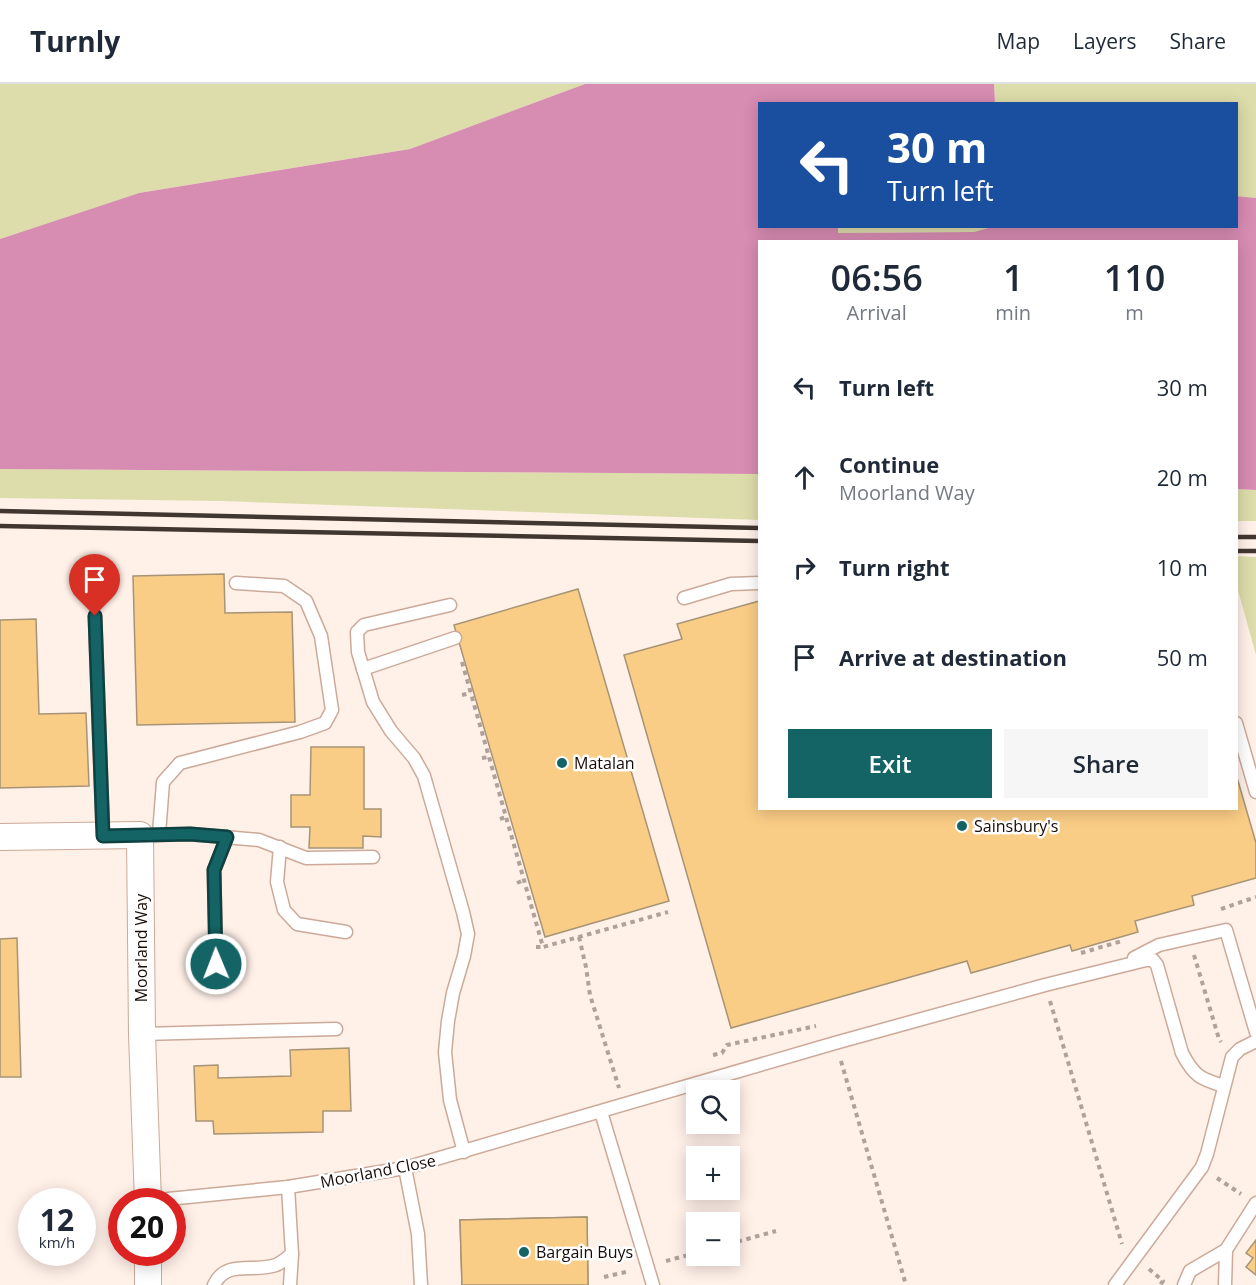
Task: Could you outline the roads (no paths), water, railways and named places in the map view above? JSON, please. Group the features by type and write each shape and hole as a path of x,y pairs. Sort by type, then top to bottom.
{"street":[{"path":"0,837 149,835"},
{"name":"Moorland Way","path":"148,1188 142,1034 149,835"},
{"path":"148,1266 148,1285"}],"lane":[{"path":"236,583 284,586 306,601 321,636 332,710 325,723 300,732 180,763 163,782 149,835 190,834 259,840 306,858 373,857"},
{"path":"684,598 731,584 758,584"},
{"path":"450,605 364,625 357,632 358,652 373,702 392,731 414,758 424,776 468,934 447,1021 445,1052 450,1100 464,1152"},
{"path":"95,616 103,836"},
{"path":"363,669 455,638"},
{"path":"1238,730 1256,792"},
{"path":"216,964 214,870 227,837"},
{"path":"280,848 277,882 284,910 297,924 346,933"},
{"path":"1117,967 1159,945 1226,930 1256,1032"},
{"path":"1117,967 1153,960 1160,973 1182,1053 1189,1066 1201,1078 1224,1086"},
{"name":"Moorland Close","path":"186,1197 288,1187 405,1168 835,1042 1117,967"},
{"path":"142,1034 336,1029"},
{"path":"1115,1285 1202,1167 1232,1057 1240,1049 1256,1041"},
{"path":"602,1112 653,1285"},
{"path":"405,1168 418,1234 421,1285"},
{"path":"288,1187 292,1254 290,1285"},
{"path":"1184,1285 1190,1271 1226,1250 1255,1204"},
{"path":"1225,1285 1226,1250"},
{"path":"214,1285 218,1277 229,1269 276,1265 292,1254"}],"railway":[{"path":"0,511 758,528"},
{"path":"0,526 758,541"},
{"path":"1238,537 1256,537"},
{"path":"1238,551 1256,551"}],"place":[{"name":"Matalan","path":"562,763"},
{"name":"Sainsbury's","path":"962,826"},
{"name":"Bargain Buys","path":"524,1252"}]}
